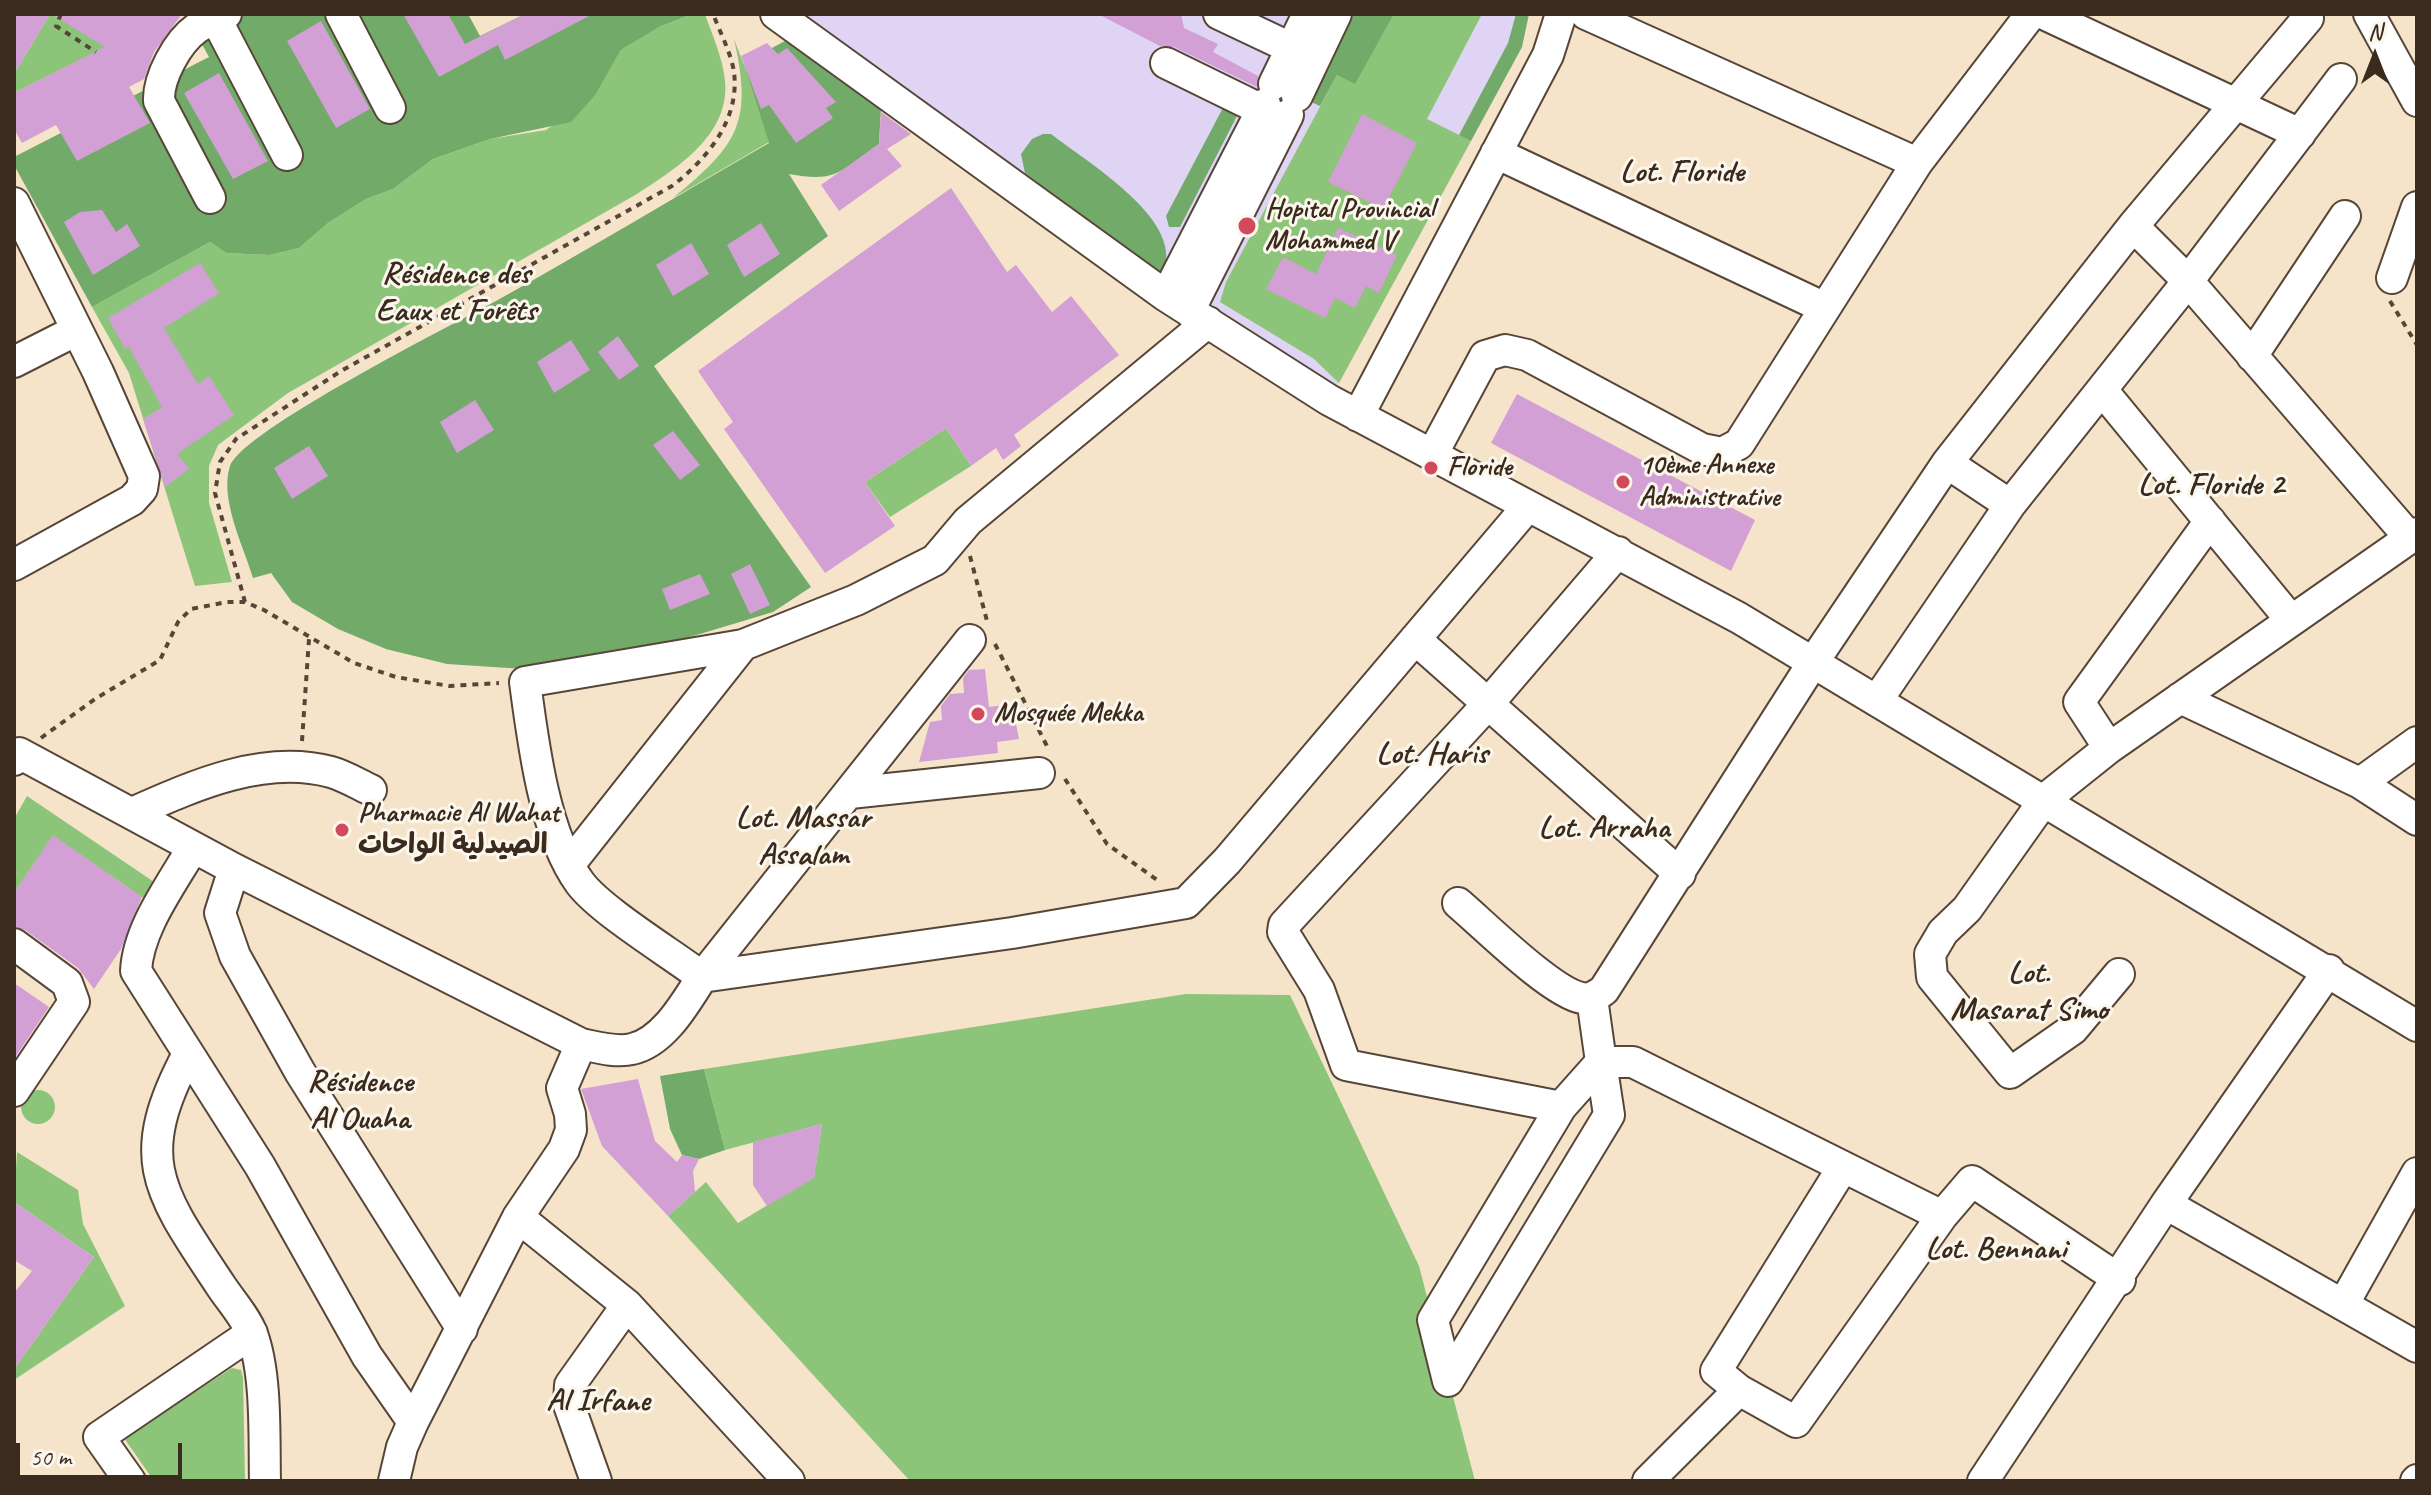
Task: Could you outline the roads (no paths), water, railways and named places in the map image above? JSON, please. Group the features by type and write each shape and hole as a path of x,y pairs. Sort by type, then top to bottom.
{"street":[{"path":"341,14 390,108"},
{"path":"1219,14 1303,54"},
{"path":"1303,54 1308,14"},
{"path":"1336,14 1303,54 1277,102 1188,310 968,521 935,560 856,600 743,645 525,682 536,764 569,865 582,885 702,977 1012,933 1186,903 1227,861 1528,506"},
{"path":"1358,416 1548,55 1561,14"},
{"path":"1586,14 1917,163"},
{"path":"1432,455 1485,356 1505,350 1527,355 1702,449 1722,453 1739,444 1917,163 2031,14"},
{"path":"2044,14 2300,134"},
{"path":"2369,14 2417,101"},
{"path":"210,198 159,101 160,81 196,29 221,16 287,155"},
{"path":"783,16 1188,310 1358,416 1618,552 1814,661 2417,1026"},
{"path":"1458,903 1560,990 1581,998 1592,998 1604,990 1814,661 1947,463 2133,226 2308,18"},
{"path":"1166,63 1277,102"},
{"path":"1878,699 2010,505 2188,281 2341,79"},
{"path":"1496,153 1825,308"},
{"path":"14,203 140,463 142,489 132,500 14,565"},
{"path":"2392,278 2417,207"},
{"path":"2252,356 2345,216"},
{"path":"2119,974 2073,1029 2010,1073 1932,977 1930,954 1943,932 1967,909 2045,799 2109,748 2413,535 2188,281 2133,226"},
{"path":"14,362 77,330"},
{"path":"2102,390 2290,619"},
{"path":"1947,463 2010,505"},
{"path":"2109,748 2079,702 2210,521"},
{"path":"1561,1107 1346,1065 1319,990 1283,932 1286,920 1487,705 1618,552"},
{"path":"1415,639 1680,874"},
{"path":"16,754 234,869 581,1044 632,1049 647,1042 682,1008 702,977 970,640"},
{"path":"569,865 743,645"},
{"path":"2180,698 2360,783 2417,820"},
{"path":"2360,783 2417,742"},
{"path":"850,793 1050,766"},
{"path":"132,813 202,782 280,767 302,767 332,773 371,790"},
{"path":"193,847 146,933 137,954 136,971 260,1166 367,1356 413,1422"},
{"path":"234,869 220,913 235,956 300,1072 462,1329"},
{"path":"14,944 67,983 74,1002 14,1091"},
{"path":"1983,1481 2120,1280 2166,1204 2329,970"},
{"path":"1592,998 1601,1062 1609,1115 1448,1381 1433,1320 1561,1107 1601,1062 1633,1062 1942,1216"},
{"path":"394,1481 402,1447 413,1422 518,1217 564,1149 571,1130 562,1088 581,1044"},
{"path":"188,1054 159,1119 159,1182 174,1215 252,1333 264,1425 265,1481"},
{"path":"1843,1167 1716,1371 1739,1390 1796,1422 1942,1216 1972,1181 2120,1280"},
{"path":"2343,1305 2417,1173"},
{"path":"2166,1204 2417,1347"},
{"path":"518,1217 627,1305 789,1481"},
{"path":"596,1481 569,1405 570,1385 627,1305"},
{"path":"130,1481 99,1437 252,1333"},
{"path":"1648,1481 1739,1390"}],"place":[{"name":"Hopital Provincial Mohammed V","path":"1247,226"},
{"name":"Floride","path":"1431,468"},
{"name":"10ème Annexe Administrative","path":"1623,482"},
{"name":"Mosquée Mekka","path":"978,714"},
{"name":"Pharmacie Al Wahat الصيدلية الواحات","path":"342,830"}],"district":[{"name":"Lot. Floride","path":"1682,173"},
{"name":"Résidence des Eaux et Forêts","path":"456,294"},
{"name":"Lot. Floride 2","path":"2211,486"},
{"name":"Lot. Haris","path":"1432,755"},
{"name":"Lot. Arraha","path":"1604,829"},
{"name":"Lot. Massar Assalam","path":"803,838"},
{"name":"Lot. Masarat Simo","path":"2029,992"},
{"name":"Résidence Al Ouaha","path":"360,1102"},
{"name":"Lot. Bennani","path":"1996,1250"},
{"name":"Al Irfane","path":"598,1402"}]}
